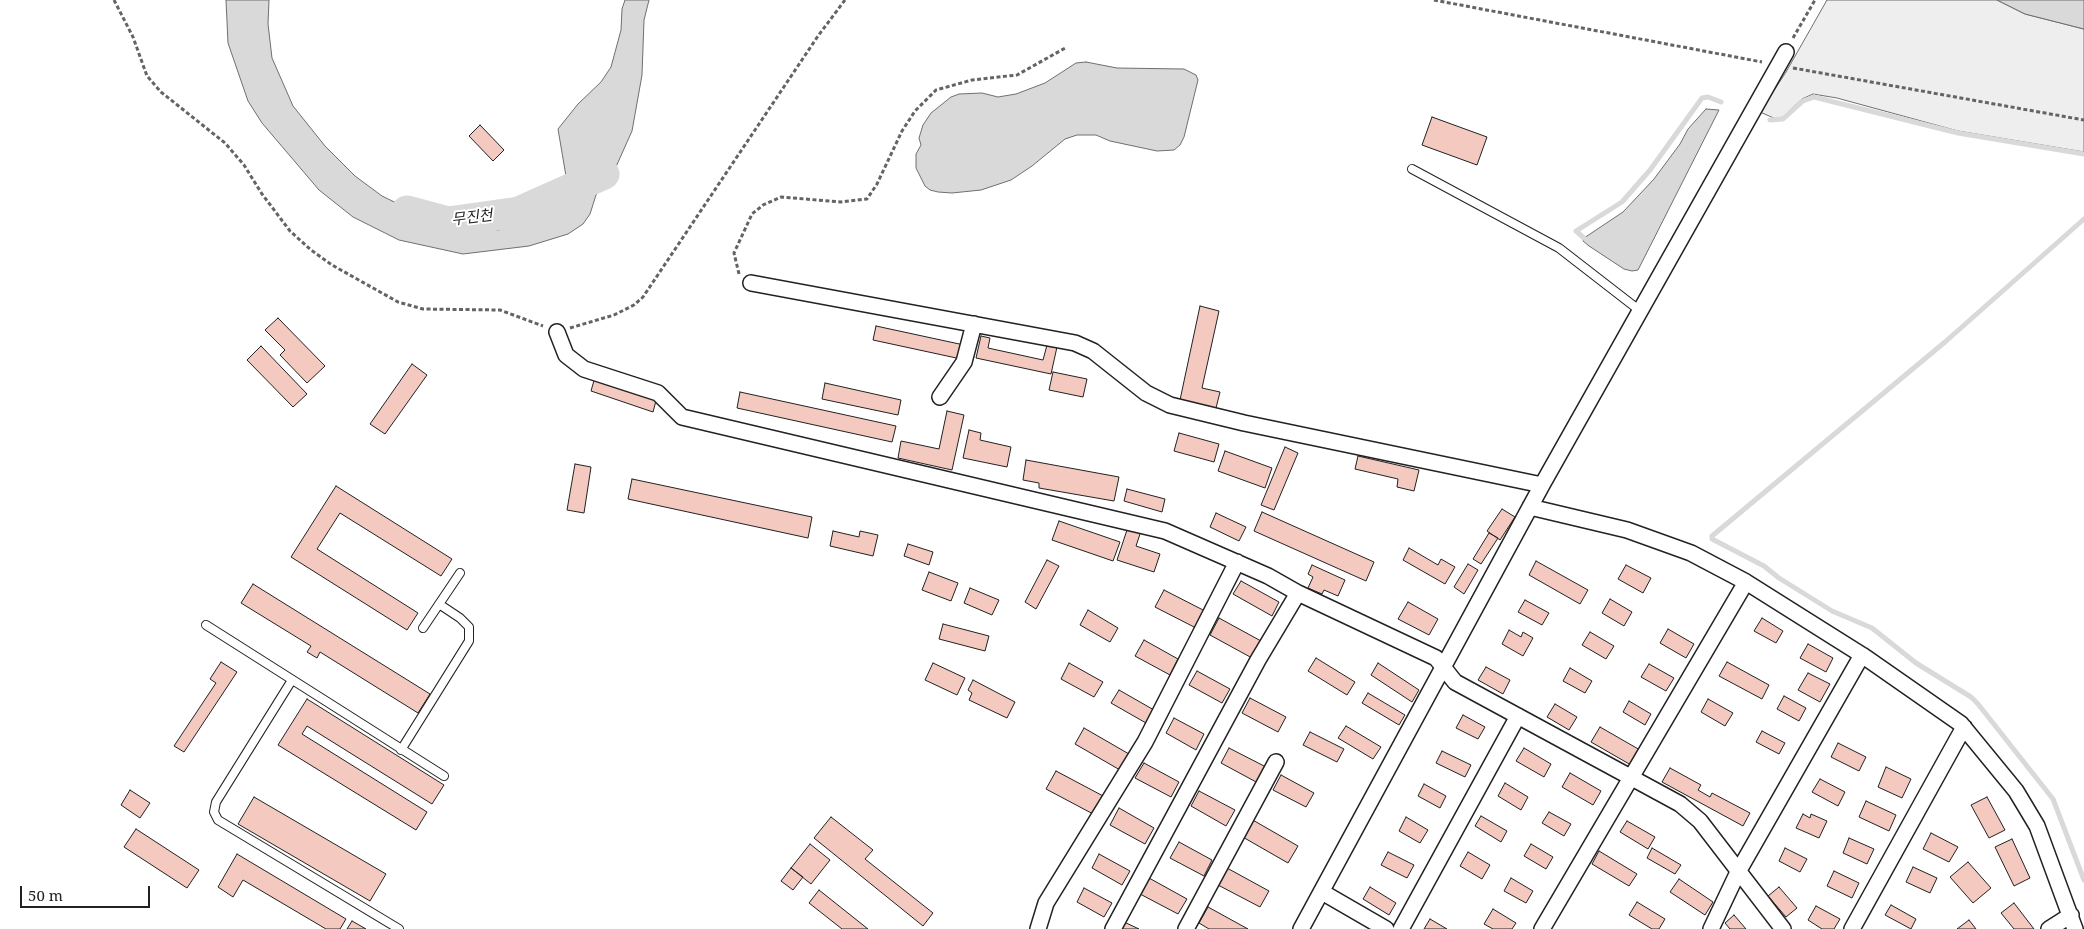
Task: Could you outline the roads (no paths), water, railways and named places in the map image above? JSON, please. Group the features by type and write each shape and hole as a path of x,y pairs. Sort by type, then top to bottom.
{"street":[{"path":"1301,929 1530,507 1786,52"},
{"path":"752,282 1075,343 1092,351 1146,393 1170,405 1244,423 1542,486"},
{"path":"940,397 964,362 974,324"},
{"path":"558,332 566,356 584,369 658,393 682,417 1165,531 1268,576 1298,593 1436,658 1455,682 1630,777 1690,812 1700,821 1783,929"},
{"path":"1530,507 1627,530 1691,553 1746,582 1862,654 1964,727 2016,791 2037,826 2073,922 2049,929"},
{"path":"1038,929 1046,903 1145,742 1237,562"},
{"path":"1542,929 1746,582"},
{"path":"1113,929 1258,660 1298,593"},
{"path":"1711,929 1738,872 1862,654"},
{"path":"1401,929 1518,716"},
{"path":"1852,929 1964,727"},
{"path":"1186,929 1276,762"},
{"path":"1322,892 1386,929"}],"lane":[{"path":"1412,169 1559,248 1640,310"},
{"path":"423,628 460,573"},
{"path":"402,750 469,641 469,627 460,618 439,604"},
{"path":"206,625 444,776"},
{"path":"292,680 216,802 214,812 218,820 399,929"}],"waterway":[{"path":"1584,238 1576,231 1622,202 1650,170 1702,98 1708,97 1721,102"},
{"path":"1770,120 1783,119 1803,101 1814,97 1958,133 2084,154"},
{"name":"무진천","path":"407,211 448,222 519,212 604,174"},
{"path":"2084,219 1945,342 1712,536 1712,539 1764,566 1779,578 1832,611 1872,628 1916,663 1971,697 2053,799 2084,880"}]}
